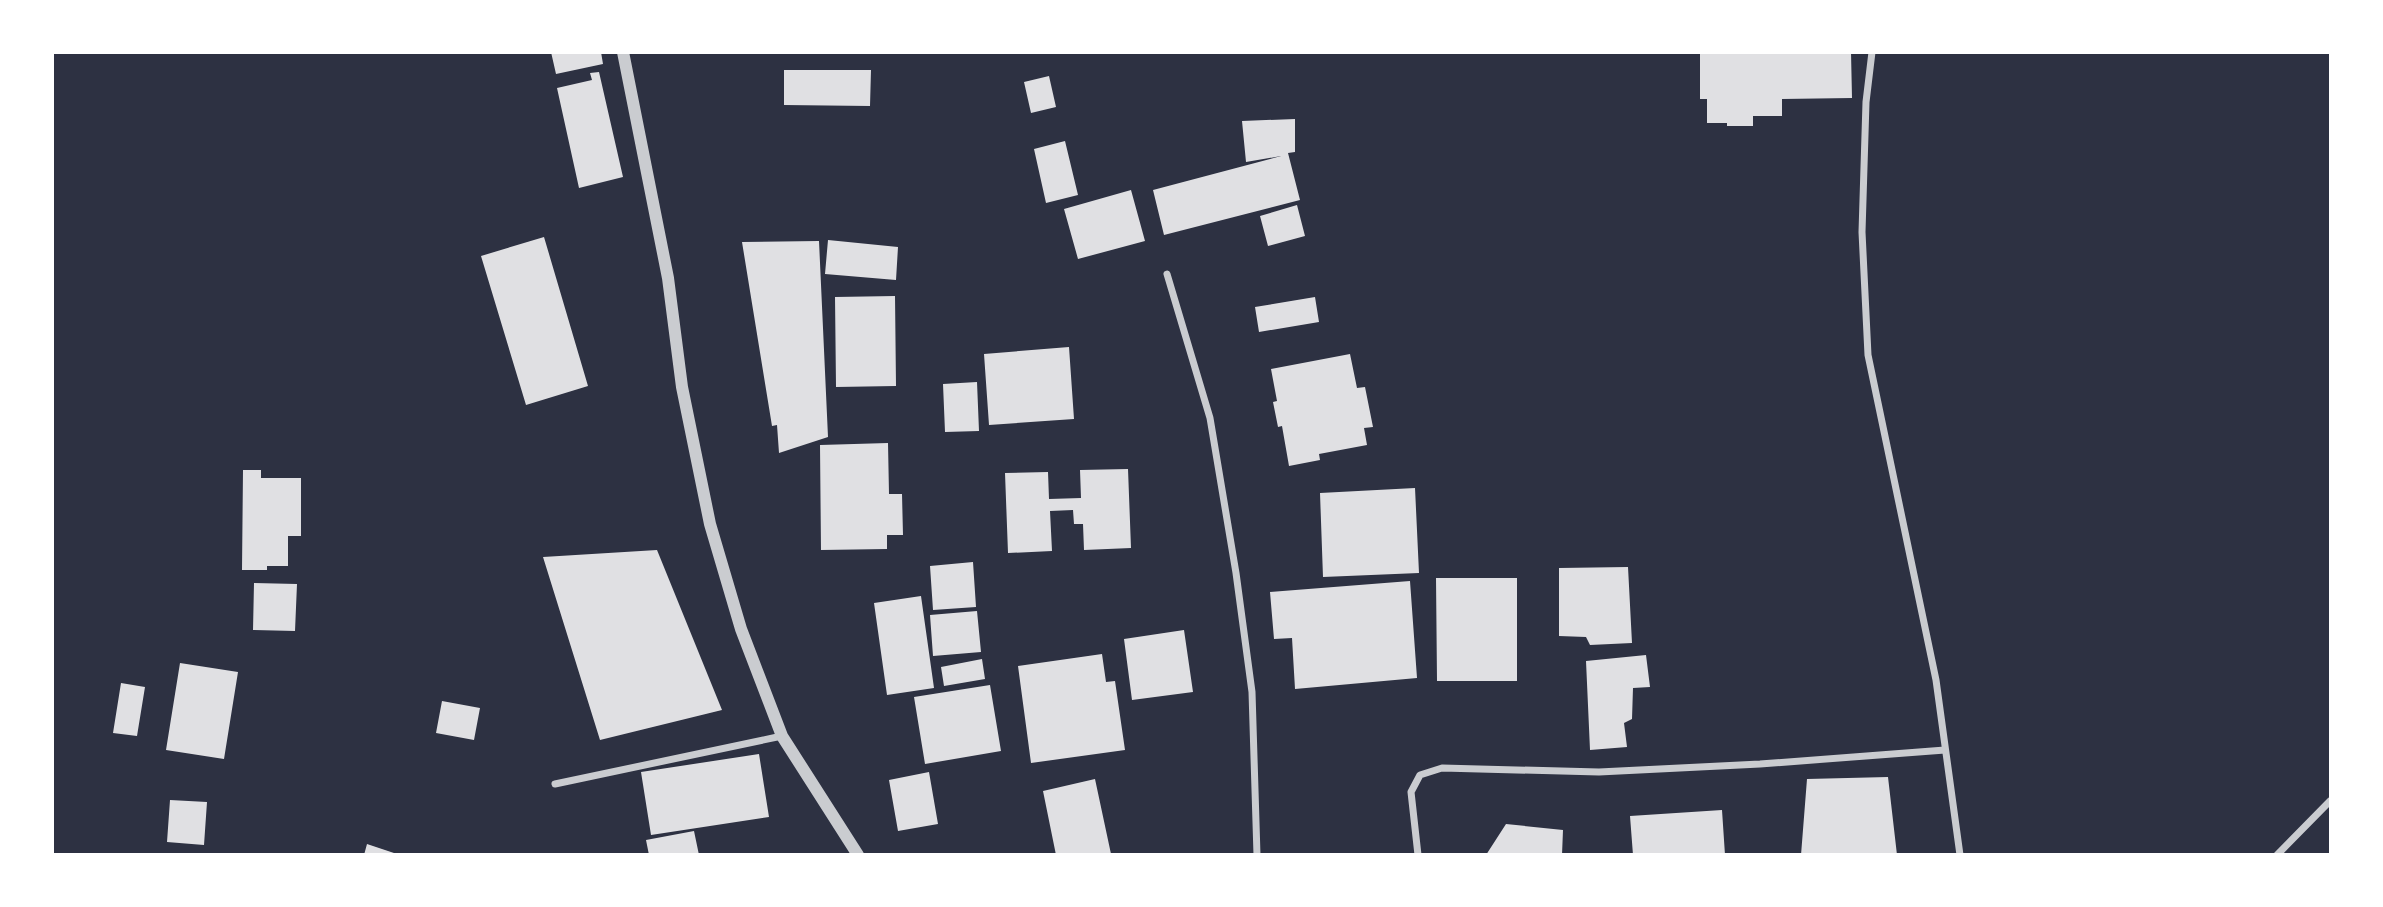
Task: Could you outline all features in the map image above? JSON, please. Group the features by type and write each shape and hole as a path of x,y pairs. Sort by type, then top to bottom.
{"street":[{"path":"623,52 668,278 682,387 710,524 741,629 782,736 858,855"},
{"path":"1872,52 1866,102 1862,232 1868,355 1936,680 1960,855"},
{"path":"1167,274 1210,418 1236,573 1252,692 1257,855"},
{"path":"555,784 782,736"},
{"path":"1418,855 1411,792 1420,775 1442,768 1599,772 1760,764 1945,750"},
{"path":"2277,855 2330,801"}],"building":[{"path":"551,52 601,52 603,64 556,74"},
{"path":"1700,52 1851,52 1852,98 1782,99 1782,116 1753,116 1753,126 1707,123 1707,99 1700,99"},
{"path":"784,70 871,70 870,106 784,105"},
{"path":"599,72 623,177 579,188 557,88 592,80 590,73"},
{"path":"1049,76 1056,107 1031,113 1024,82"},
{"path":"1295,119 1295,152 1288,153 1300,200 1164,235 1153,190 1281,156 1246,162 1242,121"},
{"path":"1065,141 1078,195 1046,203 1034,149"},
{"path":"1131,190 1145,241 1078,259 1064,209"},
{"path":"1297,205 1305,236 1268,246 1260,216"},
{"path":"544,237 588,386 526,405 481,256"},
{"path":"828,240 898,247 896,280 825,274"},
{"path":"819,241 828,437 779,453 777,425 772,426 742,242"},
{"path":"895,296 896,386 836,387 835,297"},
{"path":"1315,297 1319,322 1259,332 1255,307"},
{"path":"1069,347 1074,419 989,425 984,354"},
{"path":"1350,354 1357,388 1365,387 1373,427 1364,428 1367,445 1319,454 1320,460 1289,466 1282,426 1278,427 1273,402 1277,401 1271,369"},
{"path":"977,382 979,431 945,432 943,384"},
{"path":"888,443 889,494 902,494 903,535 887,535 887,549 821,550 820,445"},
{"path":"1128,469 1131,548 1084,550 1083,524 1074,524 1073,510 1050,511 1052,551 1008,553 1005,473 1048,472 1049,499 1081,498 1080,470"},
{"path":"243,470 261,470 261,478 301,478 301,536 288,536 288,566 267,566 267,570 242,570"},
{"path":"1415,488 1419,573 1323,577 1320,493"},
{"path":"657,550 722,710 600,740 543,557"},
{"path":"973,562 976,607 933,610 930,566"},
{"path":"1628,567 1632,643 1590,645 1586,637 1559,636 1559,568"},
{"path":"1436,578 1517,578 1517,681 1437,681"},
{"path":"1410,581 1417,678 1295,689 1292,638 1274,639 1270,592"},
{"path":"254,583 297,584 295,631 253,630"},
{"path":"921,596 934,688 887,695 874,603"},
{"path":"977,611 981,652 933,656 930,615"},
{"path":"1184,630 1193,692 1132,700 1124,639"},
{"path":"1102,654 1106,682 1115,681 1125,750 1031,763 1018,666"},
{"path":"1646,655 1650,687 1633,688 1632,719 1624,723 1627,747 1590,750 1586,661"},
{"path":"982,659 985,679 944,686 941,667"},
{"path":"180,663 238,672 224,759 166,750"},
{"path":"121,683 145,687 137,736 113,733"},
{"path":"990,685 1001,751 925,764 914,697"},
{"path":"442,701 480,708 474,740 436,733"},
{"path":"759,754 769,817 651,835 641,772"},
{"path":"929,772 938,824 898,831 889,780"},
{"path":"1888,777 1897,855 1801,855 1807,779"},
{"path":"1095,779 1111,854 1056,855 1043,791"},
{"path":"170,800 207,802 204,845 167,842"},
{"path":"1722,810 1725,855 1633,855 1630,816"},
{"path":"1506,824 1563,830 1562,855 1486,855"},
{"path":"694,831 699,855 649,855 646,840"},
{"path":"367,844 397,854 397,855 364,855"}]}
